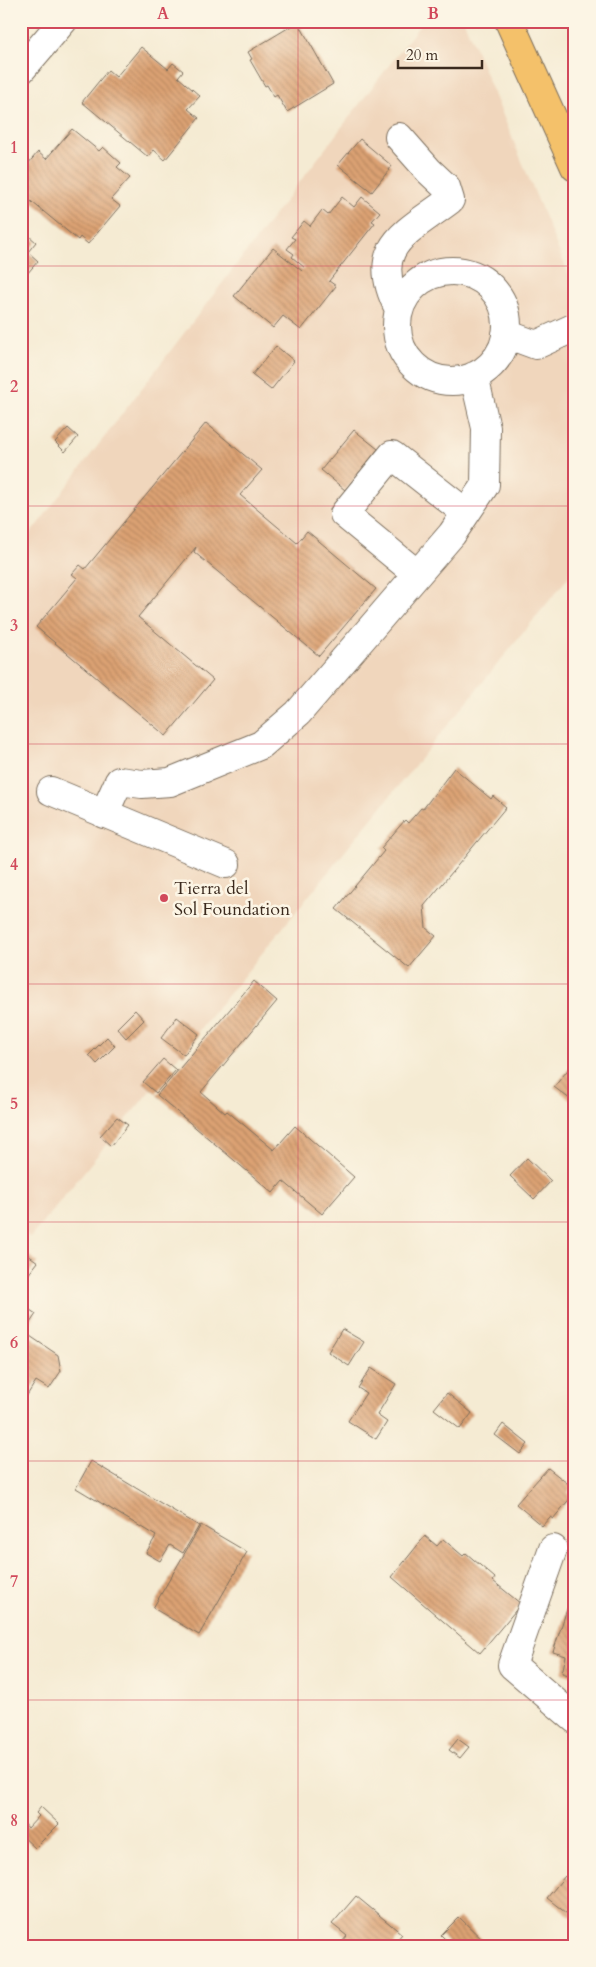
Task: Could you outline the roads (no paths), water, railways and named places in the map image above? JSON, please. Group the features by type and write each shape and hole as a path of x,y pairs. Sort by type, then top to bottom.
{"main road":[{"path":"509,21 575,167"}],"street":[{"path":"21,70 63,21"},
{"path":"399,137 446,187 450,200 400,238 386,259 389,289 399,309"},
{"path":"455,271 473,275 488,285 500,299 506,316 506,334 501,351 490,366 474,376 457,381 439,380 422,373 408,361 400,345 396,327 399,309 408,293 420,280 437,273 455,271"},
{"path":"506,334 536,345 575,326"},
{"path":"104,814 119,781 142,784 170,782 261,745 298,713 452,534 484,485 486,428 474,376"},
{"path":"417,574 344,514 392,455 466,513"},
{"path":"51,791 226,864"},
{"path":"553,1549 512,1665 575,1719"}],"place":[{"name":"Tierra del Sol Foundation","path":"164,898"}]}
